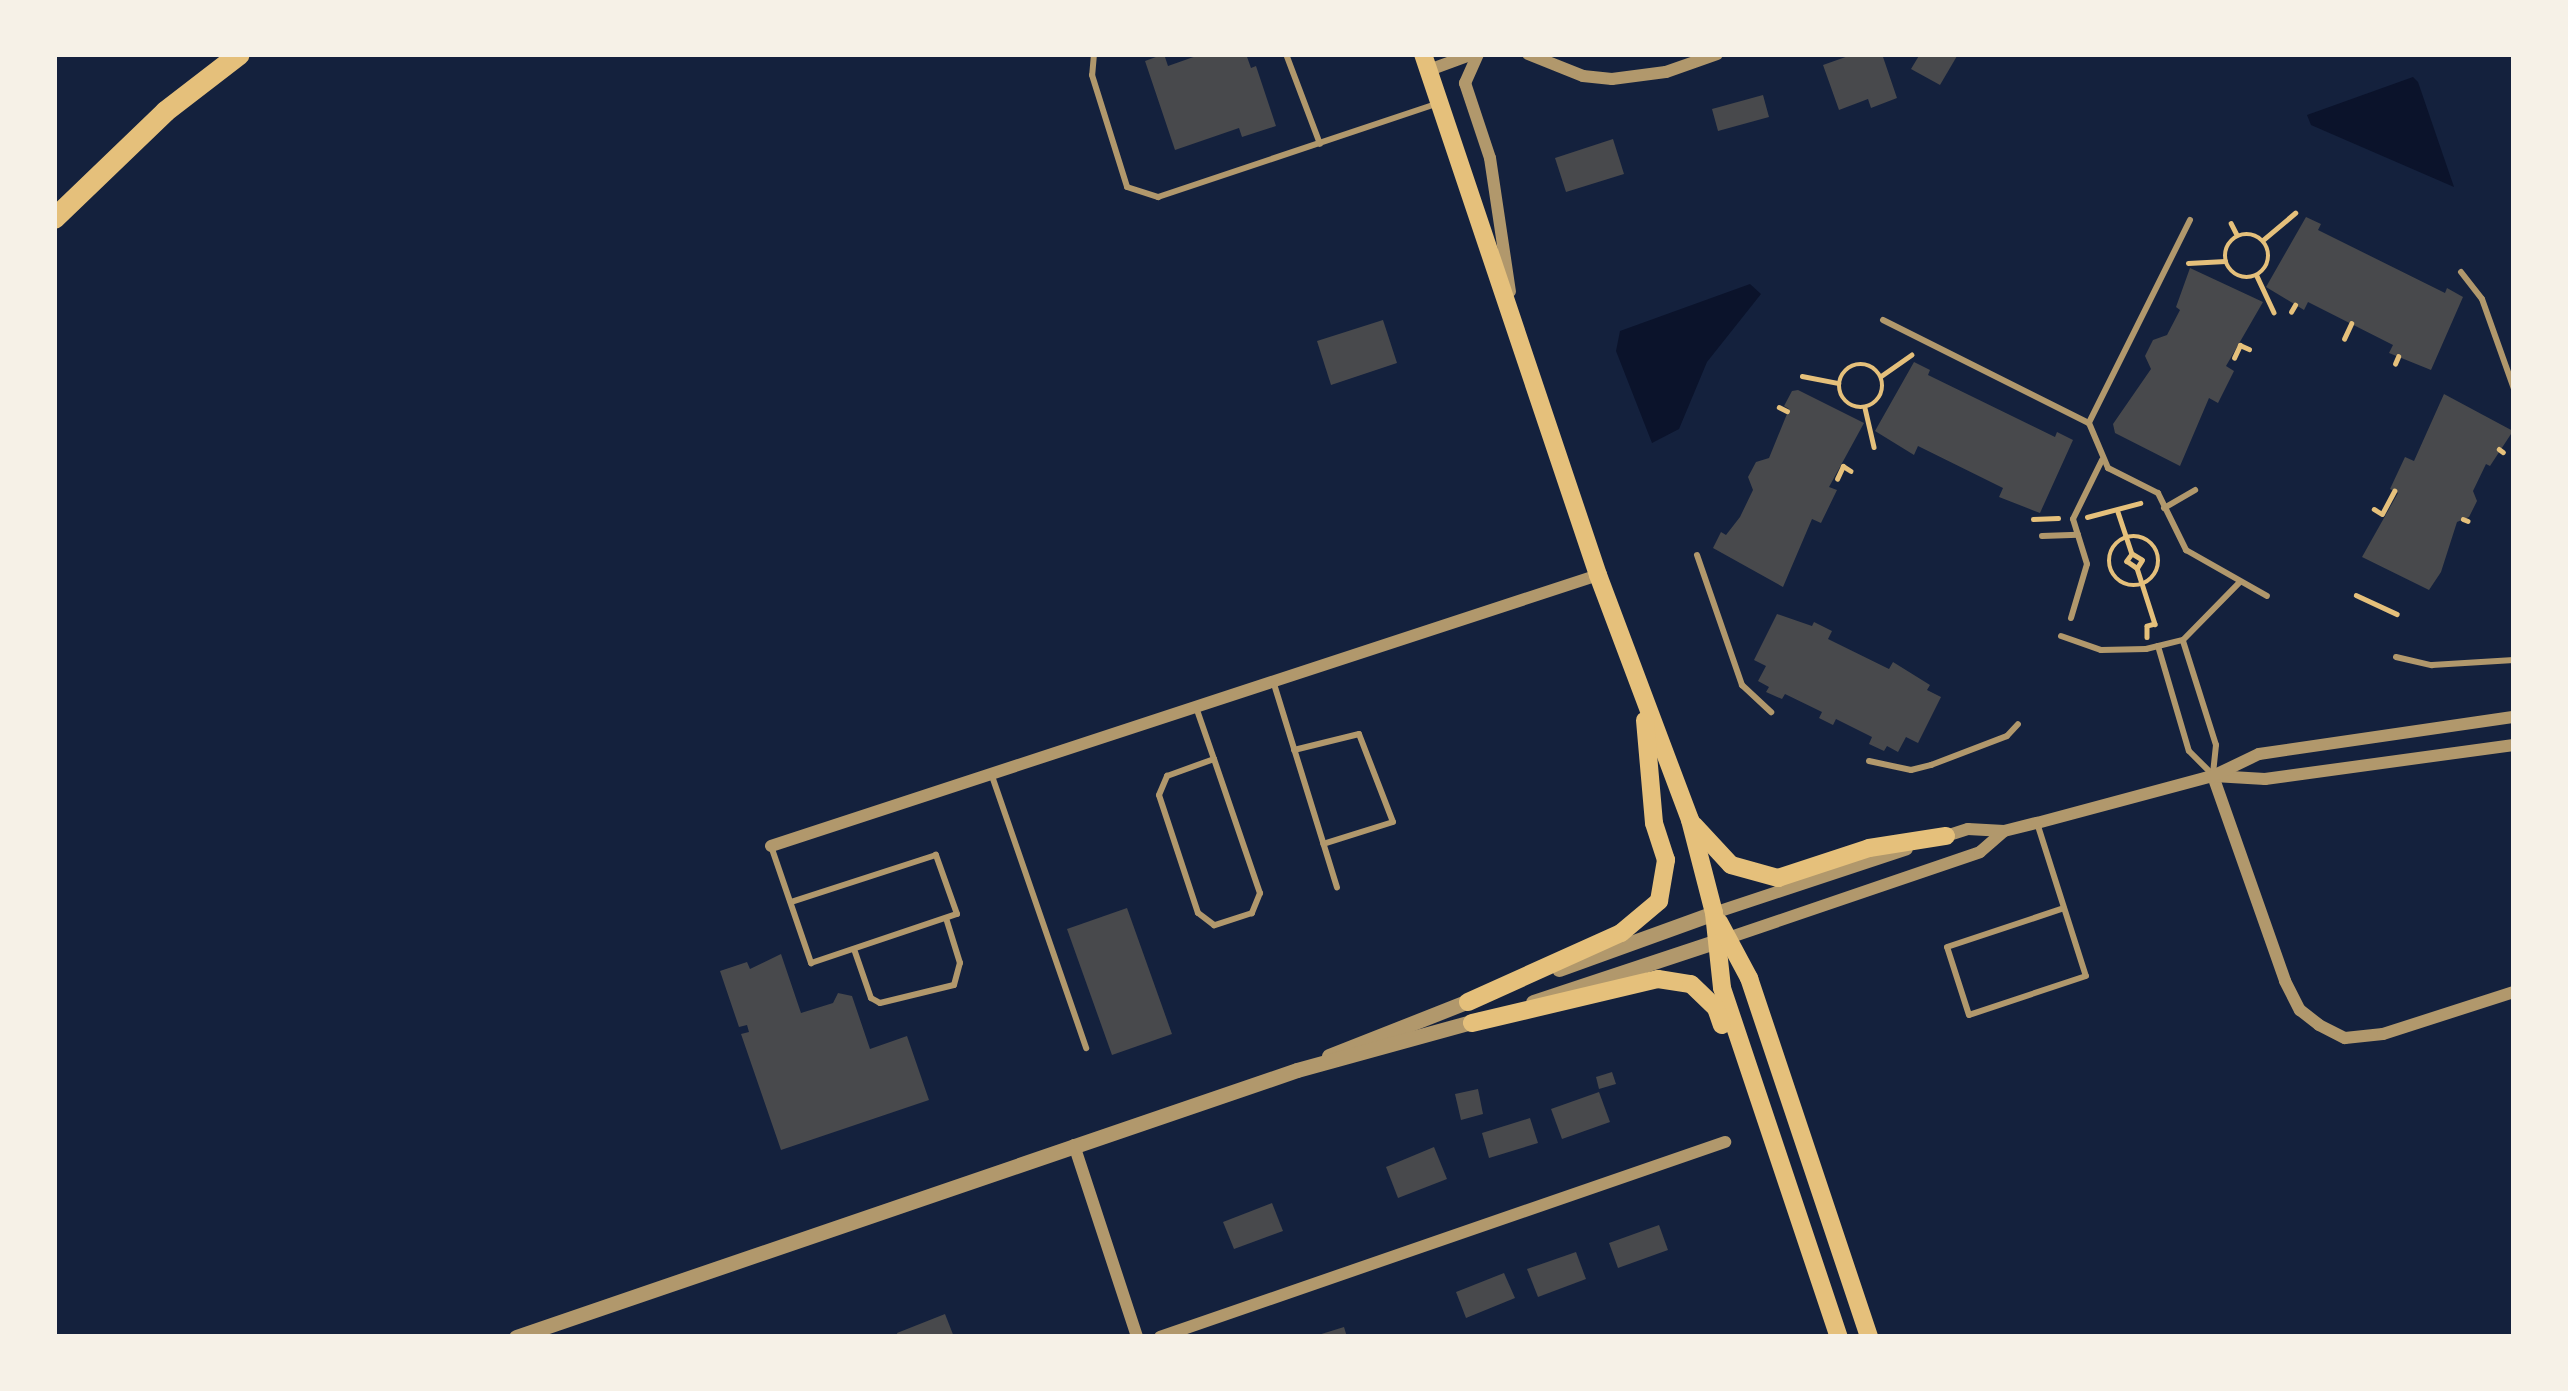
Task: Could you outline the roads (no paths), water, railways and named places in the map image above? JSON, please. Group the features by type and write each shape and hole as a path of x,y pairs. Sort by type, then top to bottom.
{"highway":[{"path":"54,218 165,111 239,54"}],"main road":[{"path":"1426,62 1598,575 1690,820 1722,940 1722,988 1839,1337"},
{"path":"1468,1002 1621,933 1659,901 1666,860 1654,823 1643,698"},
{"path":"1690,820 1731,865 1778,878 1869,848 1946,836"},
{"path":"1722,940 1749,978 1869,1337"},
{"path":"1472,1023 1643,979 1690,984 1716,1008 1771,1167 1807,1241"}],"street":[{"path":"1426,62 1476,54 1465,83 1490,158 1516,328"},
{"path":"1528,54 1553,66 1612,80 1666,72 1717,54"},
{"path":"771,846 1598,575"},
{"path":"1297,1070 1374,1035 1714,913 1968,829 2004,831 2037,823 2213,776 2259,754 2514,717"},
{"path":"2213,776 2265,779 2514,745"},
{"path":"2213,776 2285,981 2300,1010 2319,1024 2345,1038 2383,1034 2514,992"},
{"path":"516,1337 1297,1070 1472,1023 1722,940 1980,852 2004,831"},
{"path":"1160,1337 1725,1142"},
{"path":"1074,1145 1137,1337"}],"lane":[{"path":"1094,54 1092,75 1127,187 1158,197 1185,192 1440,103"},
{"path":"1286,54 1320,144"},
{"path":"2089,423 2190,220"},
{"path":"2462,272 2482,299 2514,389"},
{"path":"1883,320 2089,423 2102,460 2158,493 2186,550 2267,596"},
{"path":"2071,618 2087,564 2074,519 2078,500 2102,460"},
{"path":"2164,508 2195,490"},
{"path":"2042,536 2078,535"},
{"path":"1697,555 1742,685 1771,712"},
{"path":"2061,636 2101,650 2183,640 2240,581"},
{"path":"2183,640 2216,745 2213,776"},
{"path":"2158,646 2189,751 2213,776"},
{"path":"2396,658 2432,665 2514,660"},
{"path":"1273,681 1337,887"},
{"path":"1196,706 1260,893 1252,913 1214,926 1198,913 1159,795 1167,776 1214,759"},
{"path":"1870,761 1911,770 2007,736 2018,724"},
{"path":"1294,750 1359,734 1393,822 1323,844"},
{"path":"991,772 1086,1048"},
{"path":"2037,823 2086,976 1969,1016 1947,947 2064,908"},
{"path":"771,846 812,963 957,914 936,855 791,902"},
{"path":"854,949 871,998 880,1003 954,985 959,963 946,918"}],"water":[{"path":"2413,77 2454,187 2311,125 2307,115"},
{"path":"1750,284 1761,294 1707,362 1679,429 1652,443 1616,351 1620,331"}]}
